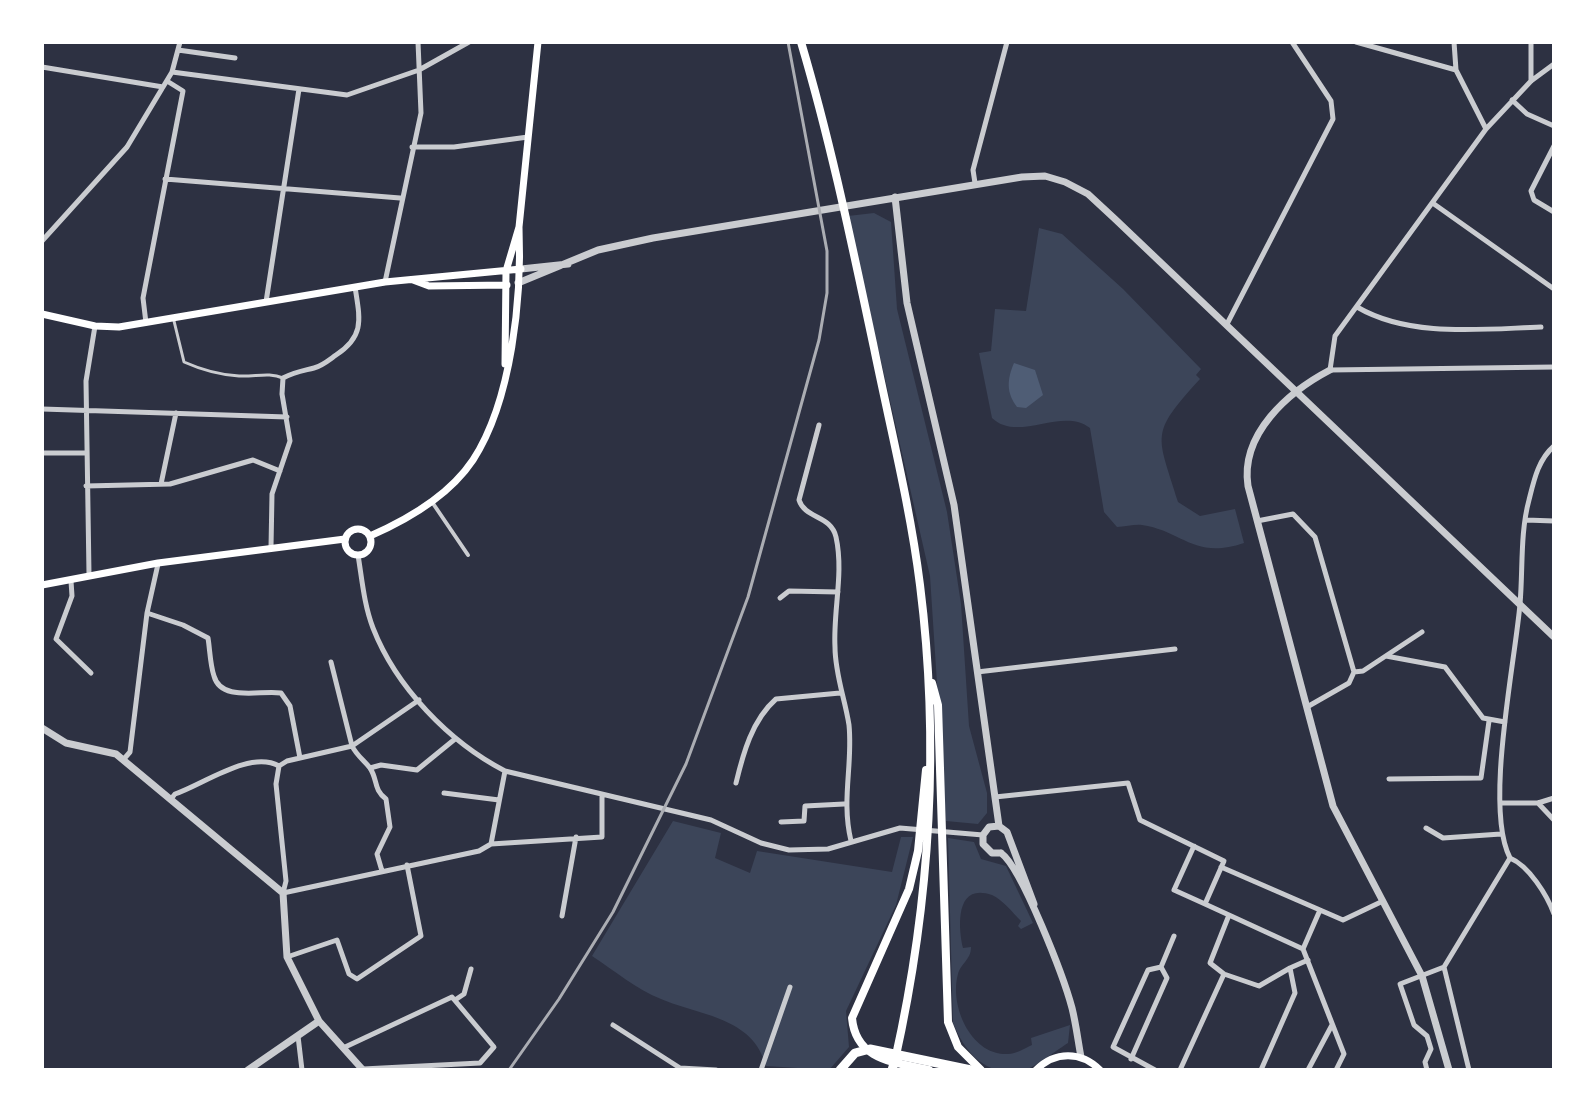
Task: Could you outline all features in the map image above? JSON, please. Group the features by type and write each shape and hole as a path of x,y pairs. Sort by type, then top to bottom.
{"highway":[{"path":"840,1070 855,1053 864,1050 920,1063 971,1070"}],"main road":[{"path":"370,536 432,502 472,462 491,427 506,369 521,269 519,227 538,42"},
{"path":"801,42 831,143 902,481 920,586 928,670 930,741 923,892 893,1067"},
{"path":"506,369 506,271 519,227"},
{"path":"42,314 95,326 119,327 385,282 521,269"},
{"path":"506,271 518,283"},
{"path":"411,279 429,286 518,283"},
{"path":"359,529 370,536 370,547 358,555 348,550 345,539 350,531 359,529"},
{"path":"42,585 158,563 345,539"},
{"path":"928,670 938,705 948,1022 958,1047 981,1070"},
{"path":"864,1050 856,1039 852,1018 909,889 918,851 930,741"},
{"path":"1036,1070 1059,1056 1081,1057 1100,1070"},
{"path":"920,1063 929,1070"}],"street":[{"path":"43,237 127,147 172,72 180,42"},
{"path":"385,282 400,198 421,113 418,42"},
{"path":"172,72 347,95 419,70 469,42"},
{"path":"975,183 972,174 1007,42"},
{"path":"1227,324 1333,119 1331,101 1292,42"},
{"path":"1356,42 1456,70"},
{"path":"1454,42 1456,70 1486,129"},
{"path":"1531,42 1531,81"},
{"path":"178,50 235,58"},
{"path":"1330,370 1335,336 1486,129 1531,81 1554,64"},
{"path":"42,67 163,87"},
{"path":"146,323 143,298 183,91 167,81"},
{"path":"266,302 299,89"},
{"path":"1512,100 1527,114 1554,126"},
{"path":"412,147 454,147 528,137"},
{"path":"1554,146 1531,191 1534,200 1554,212"},
{"path":"518,283 598,250 653,238 975,183 1045,176 1088,194 1554,637"},
{"path":"165,179 400,198"},
{"path":"895,197 907,303 954,505 999,826"},
{"path":"1434,204 1554,289"},
{"path":"521,269 570,264"},
{"path":"271,547 272,494 290,441 283,378 295,371 317,367 350,346 358,336 361,326 355,287"},
{"path":"1357,307 1409,325 1472,330 1541,327"},
{"path":"89,574 86,381 95,326"},
{"path":"1449,1070 1422,976 1333,806 1257,521 1247,476 1248,454 1267,420 1296,393 1330,370 1554,367"},
{"path":"42,409 287,417"},
{"path":"161,484 176,413"},
{"path":"819,425 799,500 804,510 824,519 835,534 838,592 834,646 840,693 849,725 844,804 851,841"},
{"path":"1554,446 1540,461 1526,520 1520,606 1505,722 1501,803 1501,834 1510,858 1520,862 1550,902 1554,914"},
{"path":"42,453 86,453"},
{"path":"86,486 161,484 253,460 280,471"},
{"path":"432,502 468,555"},
{"path":"1257,521 1293,514 1315,537 1354,672 1349,683 1306,707"},
{"path":"1526,520 1554,521"},
{"path":"358,555 373,627 401,678 455,739 476,756 505,771 711,820 761,843 789,850 828,849 900,828 983,835"},
{"path":"123,760 130,752 147,613 158,563"},
{"path":"71,581 72,596 56,639 91,673"},
{"path":"780,598 789,591 838,592"},
{"path":"147,613 208,638 214,678 223,689 239,695 258,690 281,693 290,706 300,758"},
{"path":"1354,672 1363,671 1422,632"},
{"path":"976,672 1175,649"},
{"path":"1386,656 1445,667 1489,721 1481,778 1389,779"},
{"path":"331,662 352,746 357,757 370,768 376,791 386,799 390,827 377,854 382,871"},
{"path":"736,783 743,753 757,723 776,699 840,693"},
{"path":"171,800 175,794 248,763 270,761 279,766 352,746 419,700"},
{"path":"1489,721 1505,722"},
{"path":"42,728 66,743 116,754 283,893"},
{"path":"370,768 381,765 417,770 455,739"},
{"path":"279,766 276,784 286,881 283,893 287,957 319,1021 362,1070 480,1063 494,1047 453,999"},
{"path":"491,844 505,771"},
{"path":"994,797 1125,781 1133,788 1140,820 1320,910 1343,920 1383,901"},
{"path":"444,793 499,800"},
{"path":"283,893 479,851 491,844 505,846 576,837 602,837 602,794"},
{"path":"1501,803 1538,803 1554,798"},
{"path":"1538,803 1554,820"},
{"path":"781,822 804,821 805,806 844,804"},
{"path":"1040,926 1023,866 1009,842 1007,832 999,826 989,827 983,835 983,844 988,851 1001,853 1016,870 1072,1008 1081,1057"},
{"path":"1426,828 1443,838 1501,834"},
{"path":"562,916 576,837"},
{"path":"1001,853 1009,842"},
{"path":"1194,846 1174,890 1303,949 1344,1054 1336,1070"},
{"path":"1427,1070 1425,1062 1431,1049 1427,1036 1414,1025 1400,984 1444,967 1510,858"},
{"path":"1205,904 1223,864"},
{"path":"287,957 337,940 349,974 357,979 421,936 407,865"},
{"path":"1303,949 1320,910"},
{"path":"1229,915 1210,963 1224,974 1259,986 1308,960"},
{"path":"1161,967 1174,936"},
{"path":"1131,1059 1167,978 1161,967"},
{"path":"1155,1070 1113,1047 1148,970 1161,967"},
{"path":"1444,967 1469,1070"},
{"path":"1261,1070 1295,993 1290,968"},
{"path":"343,1048 464,994 471,969"},
{"path":"1180,1070 1224,974"},
{"path":"761,1070 790,987"},
{"path":"248,1070 319,1021"},
{"path":"1308,1070 1333,1024"},
{"path":"613,1025 680,1069 716,1070"},
{"path":"298,1036 302,1070"}],"lane":[{"path":"173,318 184,362 203,370 239,376 274,374 283,378"}],"shaded area":[{"path":"874,213 891,222 897,309 947,512 961,604 969,726 987,793 987,813 978,824 946,821 930,576 848,216"},
{"path":"1039,228 1062,234 1123,289 1201,369 1196,375 1200,379 1165,424 1162,448 1165,462 1178,502 1200,516 1235,509 1244,543 1213,548 1190,543 1156,528 1142,525 1117,527 1104,512 1090,428 1079,422 1067,421 1014,427 992,418 979,353 991,351 995,309 1026,311"},
{"path":"1014,363 1035,370 1043,395 1026,408 1017,407 1009,391"},
{"path":"673,821 721,833 715,858 750,873 757,851 892,872 901,837 913,837 896,905 846,1011 849,1047 829,1070 766,1066 750,1037 738,1028 724,1020 652,995 592,956"},
{"path":"948,838 974,842 981,859 1006,866 1033,923 1021,929 1018,926 1021,921 992,895 971,895 965,901 960,929 963,948 971,947 971,951 959,970 956,986 960,1013 966,1026 983,1047 1008,1054 1032,1045 1031,1038 1070,1025 1068,1043 1025,1070 1000,1071 980,1062 958,1035 953,1023"}],"railway":[{"path":"509,1070 559,999 613,912 686,764 748,597 819,340 827,293 827,251 788,42"}]}
